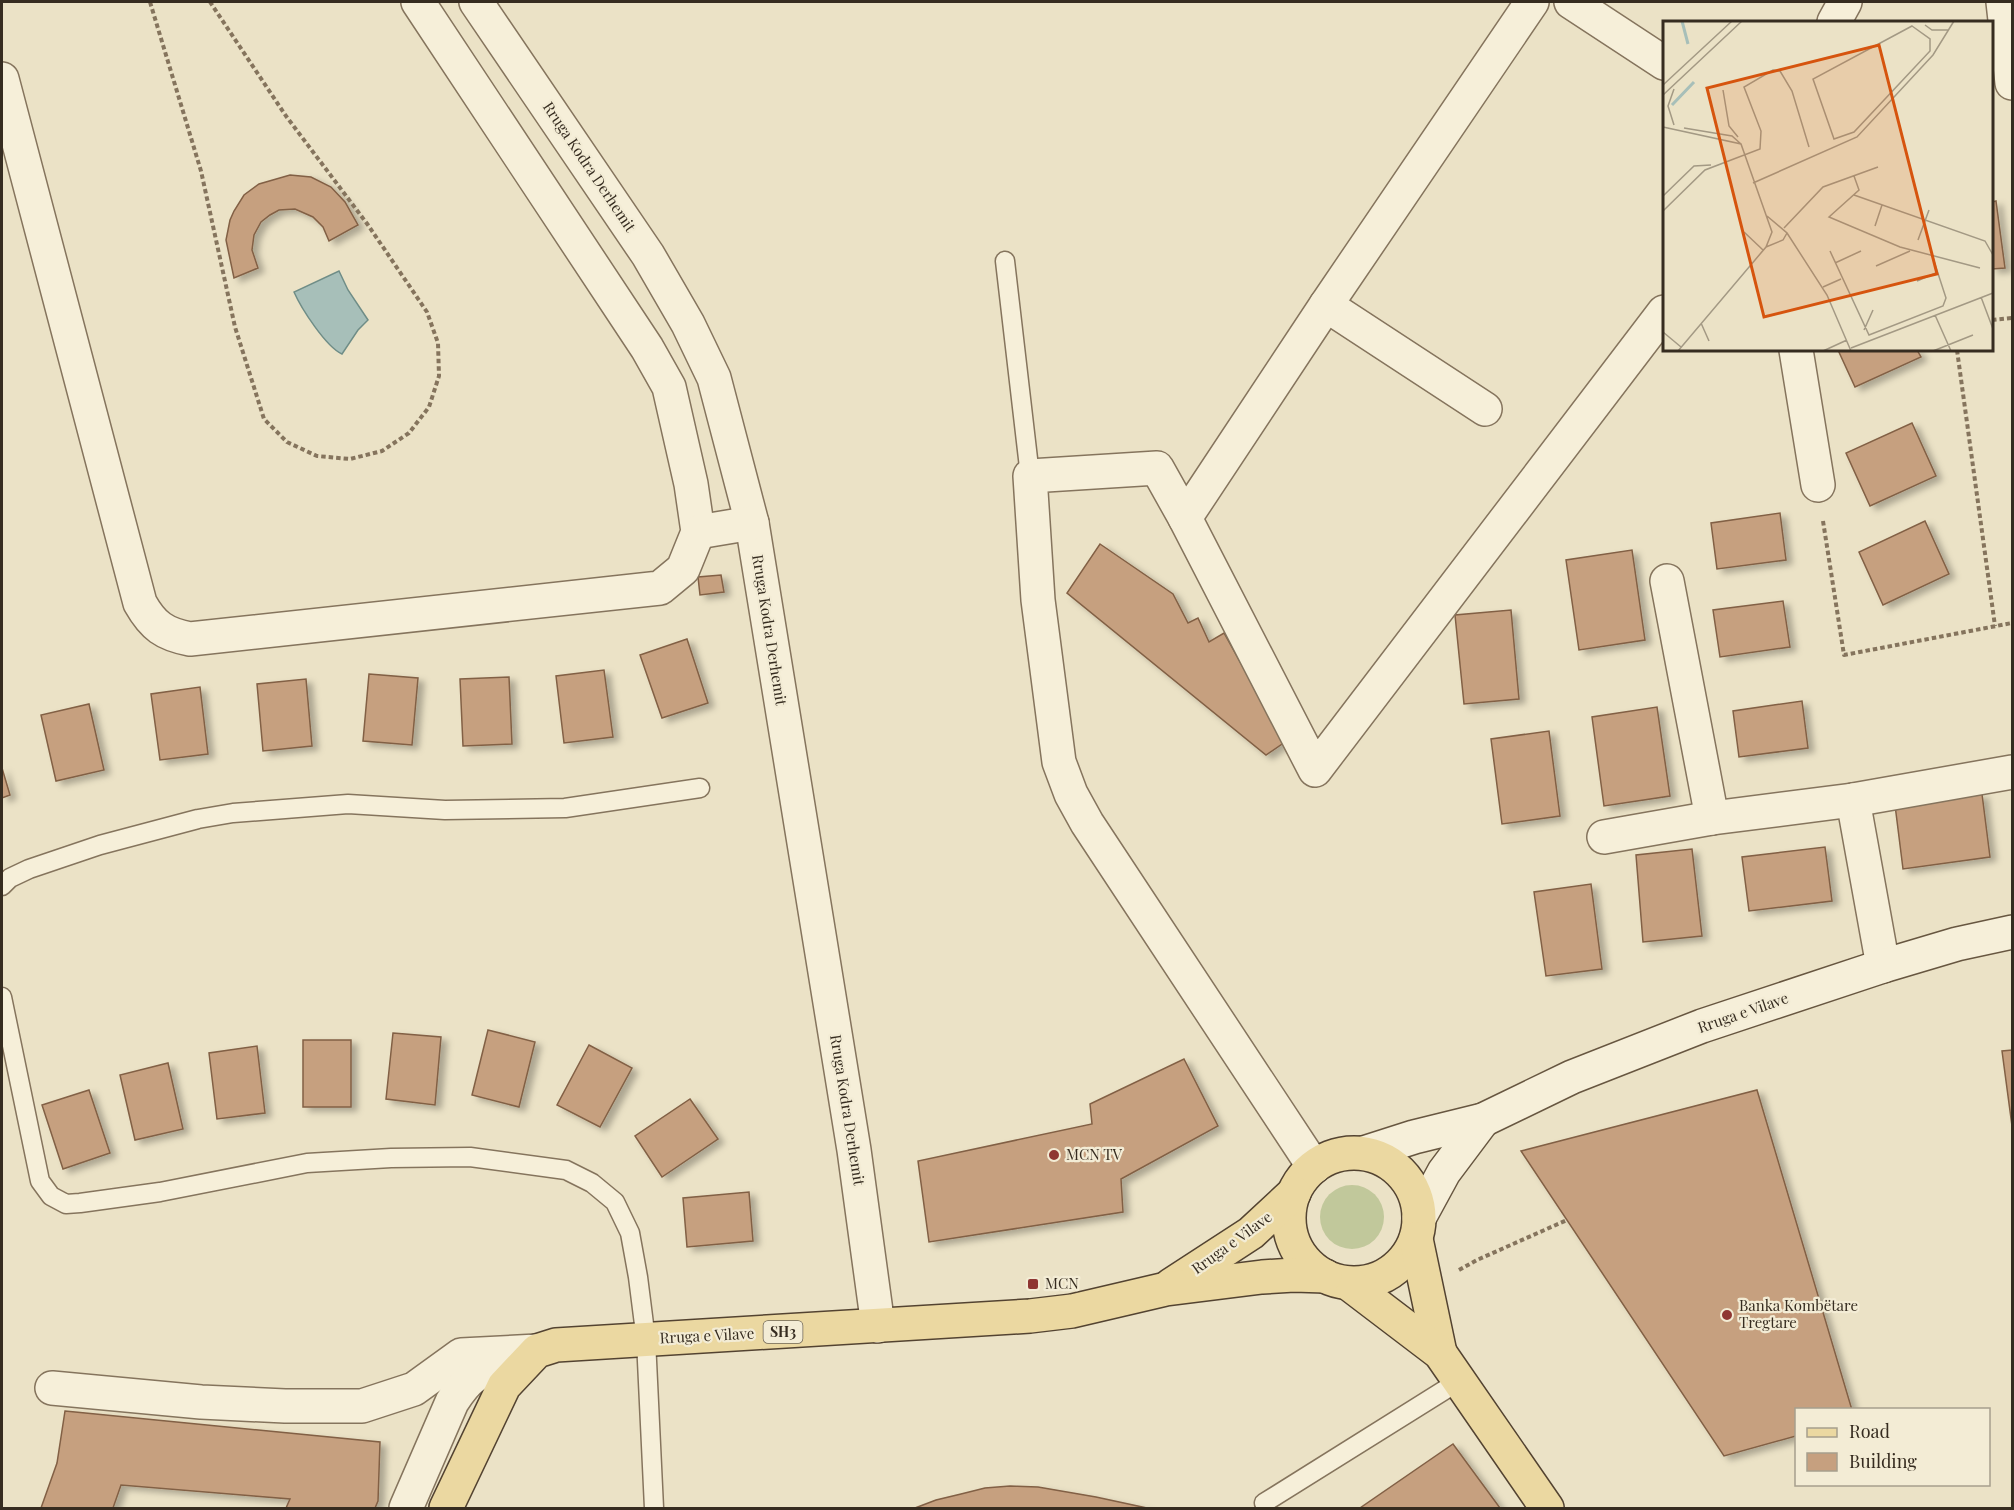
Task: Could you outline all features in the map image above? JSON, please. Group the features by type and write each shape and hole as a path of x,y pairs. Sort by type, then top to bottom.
{"main road":[{"path":"1440,1353 1417,1228 1416,1200 1409,1183 1397,1169 1382,1159 1364,1153 1346,1153 1329,1158 1314,1167 1302,1178 1294,1193 1290,1209 1289,1225 1293,1241 1301,1255 1312,1268 1336,1279 1440,1353 1547,1509"},
{"name":"Rruga e Vilave","path":"1166,1289 1251,1233 1294,1193"},
{"path":"1336,1279 1362,1282 1389,1273 1401,1263 1417,1228"},
{"name":"Rruga e Vilave","path":"537,1351 556,1345 1030,1316 1072,1311 1166,1289 1262,1277 1294,1275 1336,1279"},
{"path":"446,1509 504,1386 537,1351"}],"street":[{"path":"2,79 140,603 148,617 159,628 174,636 190,639 660,588 683,569 698,532 691,484 669,387 640,338 418,2"},
{"name":"Rruga Kodra Derhemit","path":"476,2 648,255 688,324 714,378 752,523 854,1150 878,1326"},
{"path":"1185,518 1326,305 1532,2"},
{"path":"1571,2 1663,62"},
{"path":"1835,21 1845,2"},
{"path":"2003,2 2013,83"},
{"path":"1326,305 1485,409"},
{"path":"1314,1167 1087,823 1071,794 1059,762 1038,600 1030,476 1157,468 1315,770 1663,315"},
{"path":"1796,351 1818,485"},
{"path":"698,532 752,523"},
{"path":"1667,581 1712,818"},
{"path":"1604,837 1712,818 1853,800 2013,772"},
{"path":"1853,800 1883,966"},
{"name":"Rruga e Vilave","path":"1364,1153 1414,1137 1483,1120 1572,1077 1702,1026 1883,966 1958,944 2013,932"},
{"name":"Rruga e Vilave","path":"1417,1228 1444,1172 1483,1120"},
{"path":"52,1388 201,1402 285,1406 362,1406 414,1389 461,1355 537,1351"},
{"path":"406,1509 452,1402 468,1379 478,1372 537,1351"}],"lane":[{"path":"1005,261 1030,476"},
{"path":"2,886 10,878 29,869 100,845 198,819 233,813 348,804 445,810 566,808 700,788"},
{"path":"2,997 40,1181 51,1196 66,1204 98,1202 160,1192 307,1163 391,1158 470,1158 566,1170 592,1182 615,1202 630,1233 646,1340 654,1509"},
{"path":"1264,1503 1460,1381"}],"path":[{"path":"150,2 201,171 235,327 264,419 287,442 317,456 350,459 382,451 409,433 429,407 439,375 438,343 431,322 427,312 368,225 286,116 210,2"},
{"path":"1993,320 2013,318"},
{"path":"1957,351 1995,626"},
{"path":"1818,485 1844,655 2013,623"},
{"path":"1477,1260 1567,1220"}],"green space":[{"path":"1352,1185 1375,1194 1384,1217 1375,1240 1352,1249 1329,1240 1320,1217 1329,1194"}],"water":[{"path":"339,271 348,290 368,320 358,330 342,354 322,336 294,292"}],"building":[{"path":"290,175 311,177 331,187 345,202 358,225 329,241 323,227 313,217 295,209 279,210 261,222 254,235 252,250 258,268 234,278 226,240 234,211 244,195 259,184"},
{"path":"1996,201 2005,268 1993,269 1993,202"},
{"path":"1838,351 1918,351 1921,357 1855,387"},
{"path":"1912,423 1936,476 1870,506 1846,453"},
{"path":"1780,513 1786,560 1717,569 1711,523"},
{"path":"1925,521 1949,574 1883,605 1859,552"},
{"path":"1100,544 1173,594 1188,623 1198,618 1209,642 1224,633 1285,742 1266,755 1067,593"},
{"path":"1632,550 1645,640 1579,650 1566,560"},
{"path":"721,575 724,592 700,595 698,577"},
{"path":"1783,601 1790,647 1720,657 1713,610"},
{"path":"1511,610 1519,699 1464,704 1455,615"},
{"path":"687,639 708,703 662,718 640,655"},
{"path":"604,670 613,737 564,743 556,676"},
{"path":"369,674 418,678 412,745 363,741"},
{"path":"509,677 512,744 463,746 460,679"},
{"path":"306,679 312,746 263,751 257,684"},
{"path":"200,687 208,754 160,760 151,694"},
{"path":"1802,701 1808,748 1739,757 1733,711"},
{"path":"89,704 104,770 56,781 41,715"},
{"path":"1657,707 1670,796 1604,806 1592,717"},
{"path":"1549,731 1560,816 1502,824 1491,739"},
{"path":"2,768 10,795 2,798"},
{"path":"1982,794 1990,857 1903,869 1895,805"},
{"path":"1825,847 1832,901 1749,911 1742,857"},
{"path":"1692,849 1702,936 1643,942 1636,855"},
{"path":"1591,884 1602,969 1546,976 1534,892"},
{"path":"488,1030 535,1042 519,1107 472,1095"},
{"path":"393,1033 441,1037 435,1105 386,1099"},
{"path":"303,1040 351,1040 351,1107 303,1107"},
{"path":"589,1045 632,1068 600,1127 557,1105"},
{"path":"257,1046 265,1113 217,1119 209,1053"},
{"path":"2012,1050 2012,1126 2002,1051"},
{"name":"MCN TV","path":"1184,1059 1218,1126 1121,1179 1123,1212 929,1242 918,1161 1092,1124 1090,1104"},
{"path":"168,1063 183,1129 135,1140 120,1075"},
{"path":"89,1090 110,1153 63,1169 42,1105"},
{"name":"Banka Kombëtare Tregtare","path":"1757,1090 1851,1408 1795,1408 1795,1436 1724,1456 1521,1151"},
{"path":"690,1099 718,1139 662,1177 635,1136"},
{"path":"749,1192 753,1241 687,1247 683,1198"},
{"path":"65,1411 380,1442 378,1501 375,1508 286,1508 290,1499 121,1485 113,1508 41,1508 57,1463"},
{"path":"1453,1444 1500,1508 1360,1508"},
{"path":"1038,1487 1147,1508 915,1508 936,1500 985,1488"}],"place":[{"name":"MCN TV","path":"1054,1155"},
{"name":"MCN","path":"1033,1284"},
{"name":"Banka Kombëtare Tregtare","path":"1727,1315"}]}
